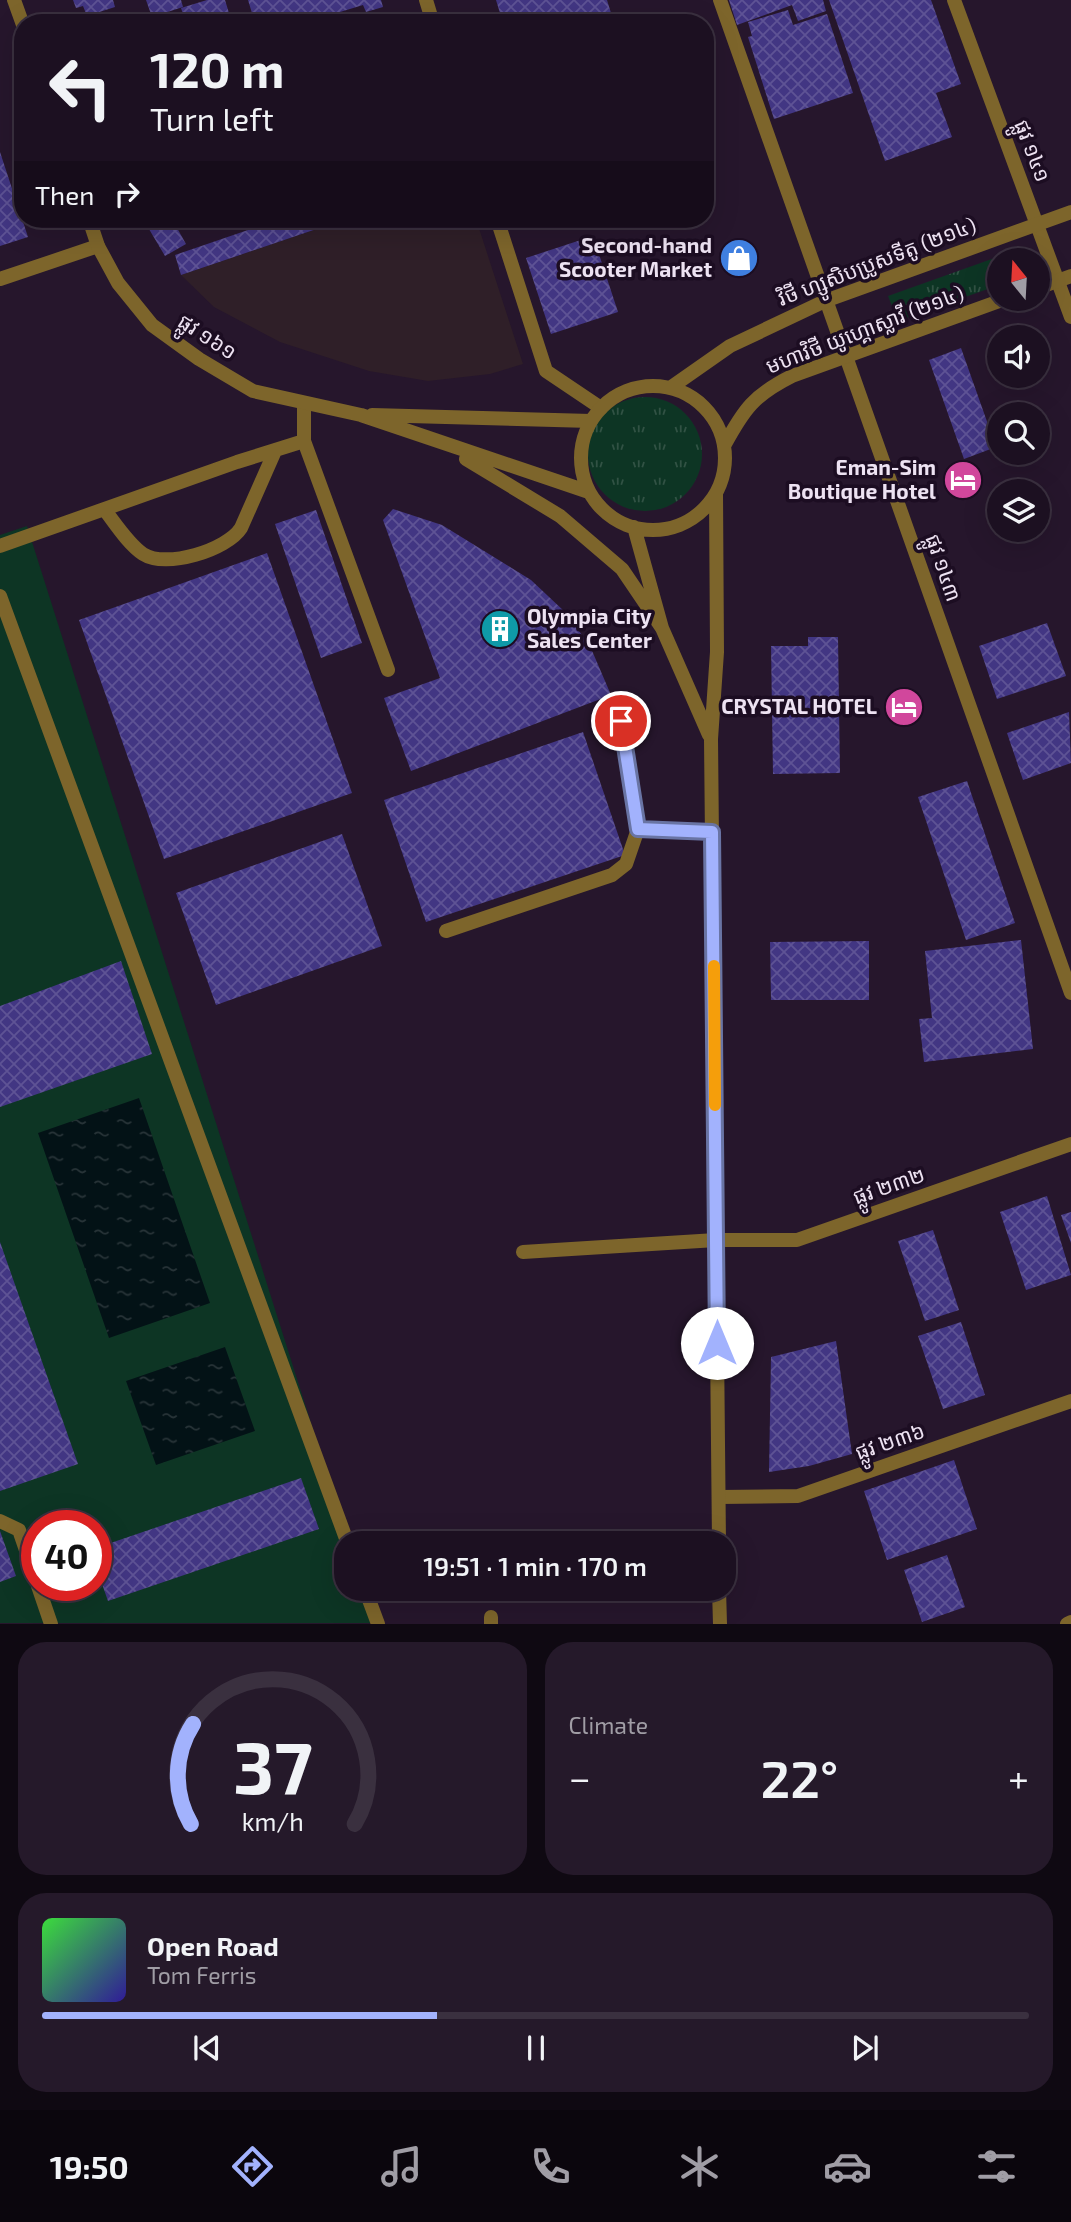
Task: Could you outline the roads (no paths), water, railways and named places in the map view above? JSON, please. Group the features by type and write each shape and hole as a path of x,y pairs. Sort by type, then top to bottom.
{"street":[{"name":"ផ្លូវ ១៤៣","path":"720,0 1071,993"},
{"name":"ផ្លូវ ១៤១","path":"954,0 1038,224 1065,278 1071,317"},
{"name":"វិថី ហ្សូសិបប្រូសទីតូ (២១៤)","path":"670,388 730,346 825,300 1071,212"},
{"name":"ផ្លូវ ១៦១","path":"92,228 98,246 118,283 152,325 199,359 253,391 360,415 589,492"},
{"path":"500,228 546,371 601,408"},
{"path":"0,279 98,246"},
{"name":"មហាវិថី យូហ្គោស្លាវី (២១៤)","path":"724,446 744,409 765,390 846,356 987,305"},
{"path":"633,388 670,388 701,404 712,416 724,446 724,470 716,493 701,512 680,524 656,530 634,527 616,520 601,508 589,492 582,470 581,453 591,421 601,408 616,396 633,388"},
{"path":"304,404 304,441 388,670"},
{"name":"ផ្លូវ ១៦១","path":"360,415 591,421"},
{"path":"431,440 560,516 622,569 662,628"},
{"path":"0,546 304,441"},
{"path":"104,509 143,553 157,559 169,561 220,547 236,537 275,450"},
{"path":"716,493 717,652 711,739 719,1531"},
{"path":"634,527 662,628 711,739"},
{"path":"0,596 343,1531"},
{"path":"446,931 612,875 626,863 638,829 621,721"},
{"path":"638,829 712,832"},
{"name":"ផ្លូវ ២៣២","path":"523,1252 716,1240 797,1240 1071,1144"},
{"name":"ផ្លូវ ២៣៦","path":"719,1497 798,1496 1071,1401"},
{"path":"0,1521 19,1530 21,1536"},
{"path":"43,1601 51,1623"},
{"path":"369,1601 377,1623"},
{"path":"719,1601 720,1623"}],"water":[{"path":"139,1098 210,1303 109,1338 38,1133"},
{"path":"225,1347 255,1431 156,1465 126,1381"}],"place":[{"name":"Second-hand Scooter Market","path":"739,258"},
{"name":"Eman-Sim Boutique Hotel","path":"963,480"},
{"name":"Olympia City Sales Center","path":"500,629"},
{"name":"CRYSTAL HOTEL","path":"904,707"}]}
